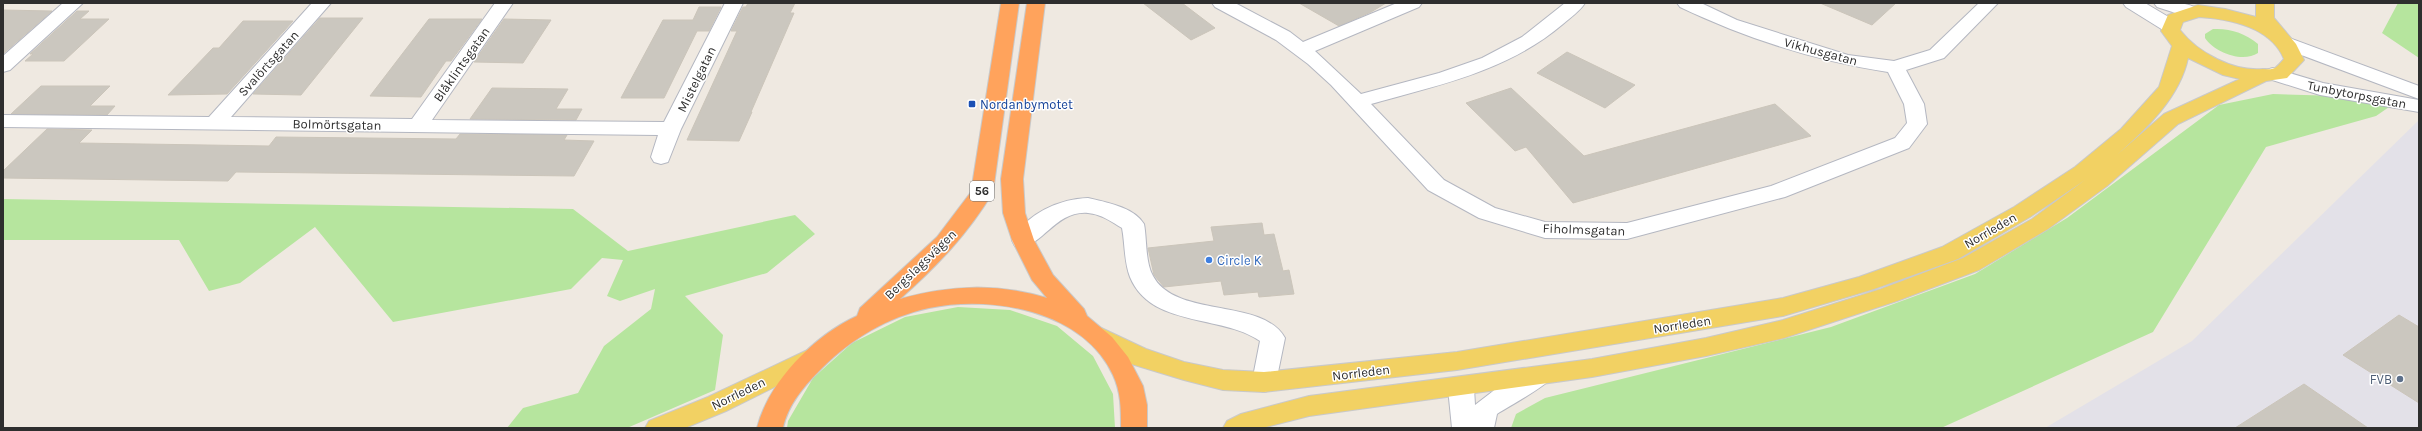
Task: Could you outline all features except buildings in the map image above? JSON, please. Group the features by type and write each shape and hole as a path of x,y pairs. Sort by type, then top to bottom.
{"highway":[{"name":"Bergslagsvägen","path":"852,328 936,252 970,213 982,192 1010,3"},
{"name":"56","path":"1036,3 1012,179 1014,213 1023,240 1044,280 1120,363 1133,397 1134,428"},
{"name":"56","path":"770,428 789,388 816,355 852,328 898,308 932,298 975,294 1016,297 1053,308 1091,331"}],"main road":[{"path":"2220,13 2236,8 2241,3"},
{"path":"2265,3 2265,18 2281,39"},
{"path":"2268,75 2239,73 2216,66 2198,58 2181,47 2174,39 2170,26 2175,18 2191,12 2220,13 2254,23 2281,39"},
{"name":"Norrleden","path":"1236,428 1250,421 1309,406 1461,388 1592,368 1706,347 1784,329 1889,295 1971,264 2040,224 2099,181 2171,119 2268,75 2288,69 2294,60 2290,48 2281,39"},
{"name":"Norrleden","path":"1091,331 1137,356 1184,371 1223,380 1264,382 1457,361 1783,307 1866,283 1950,253 2022,212 2083,172 2128,134 2168,89 2177,65 2181,47"},
{"name":"Norrleden","path":"658,428 717,404 816,355"},
{"path":"1457,361 1461,388"}],"street":[{"path":"3,66 74,3"},
{"name":"Svalörtsgatan","path":"215,123 322,3"},
{"name":"Blåklintsgatan","path":"418,125 504,3"},
{"name":"Mistelgatan","path":"662,157 672,129 734,3"},
{"name":"Fiholmsgatan","path":"1221,3 1284,36 1302,49 1357,101 1436,185 1487,213 1545,230 1627,231 1777,192 1902,143 1917,124 1914,104 1895,67"},
{"path":"1302,49 1413,3"},
{"path":"1357,101 1454,75 1501,57 1529,41 1576,3"},
{"name":"Vikhusgatan","path":"1686,3 1730,24 1846,60 1895,67 1922,60 1937,54 1989,3"},
{"path":"2132,3 2170,26"},
{"path":"2163,3 2191,12"},
{"name":"Tunbytorpsgatan","path":"2281,39 2419,93"},
{"name":"Tunbytorpsgatan","path":"2268,75 2320,89 2419,106"},
{"name":"Bolmörtsgatan","path":"3,121 672,129"},
{"path":"1023,240 1039,222 1062,209 1087,204 1112,211 1133,224 1141,276 1152,293 1177,306 1240,320 1264,330 1273,338 1264,382"},
{"path":"1481,428 1486,409 1510,392 1541,376"},
{"path":"1461,388 1465,428"}],"shaded area":[{"path":"2419,120 2419,428 2045,428 2192,341"}],"green space":[{"path":"2398,3 2419,3 2419,58 2382,33"},
{"path":"2213,29 2231,30 2243,34 2258,44 2258,53 2252,56 2237,57 2222,52 2215,48 2205,38 2205,34"},
{"path":"2273,94 2340,96 2392,105 2376,116 2266,147 2153,332 1941,428 1511,428 1516,414 1545,398 1831,327 1975,274 2067,218 2219,105"},
{"path":"3,199 573,209 628,251 795,215 815,234 767,273 685,296 723,335 715,390 627,428 507,428 523,408 578,393 604,346 651,309 655,289 620,301 607,296 623,260 602,258 571,289 393,322 315,227 240,283 209,291 179,240 3,240"},
{"path":"958,307 1010,310 1057,326 1093,356 1113,394 1115,428 787,428 788,421 813,378 852,343 905,317"}],"place":[{"name":"Nordanbymotet","path":"972,104"},
{"name":"Circle K","path":"1209,260"},
{"name":"FVB","path":"2400,379"}]}
